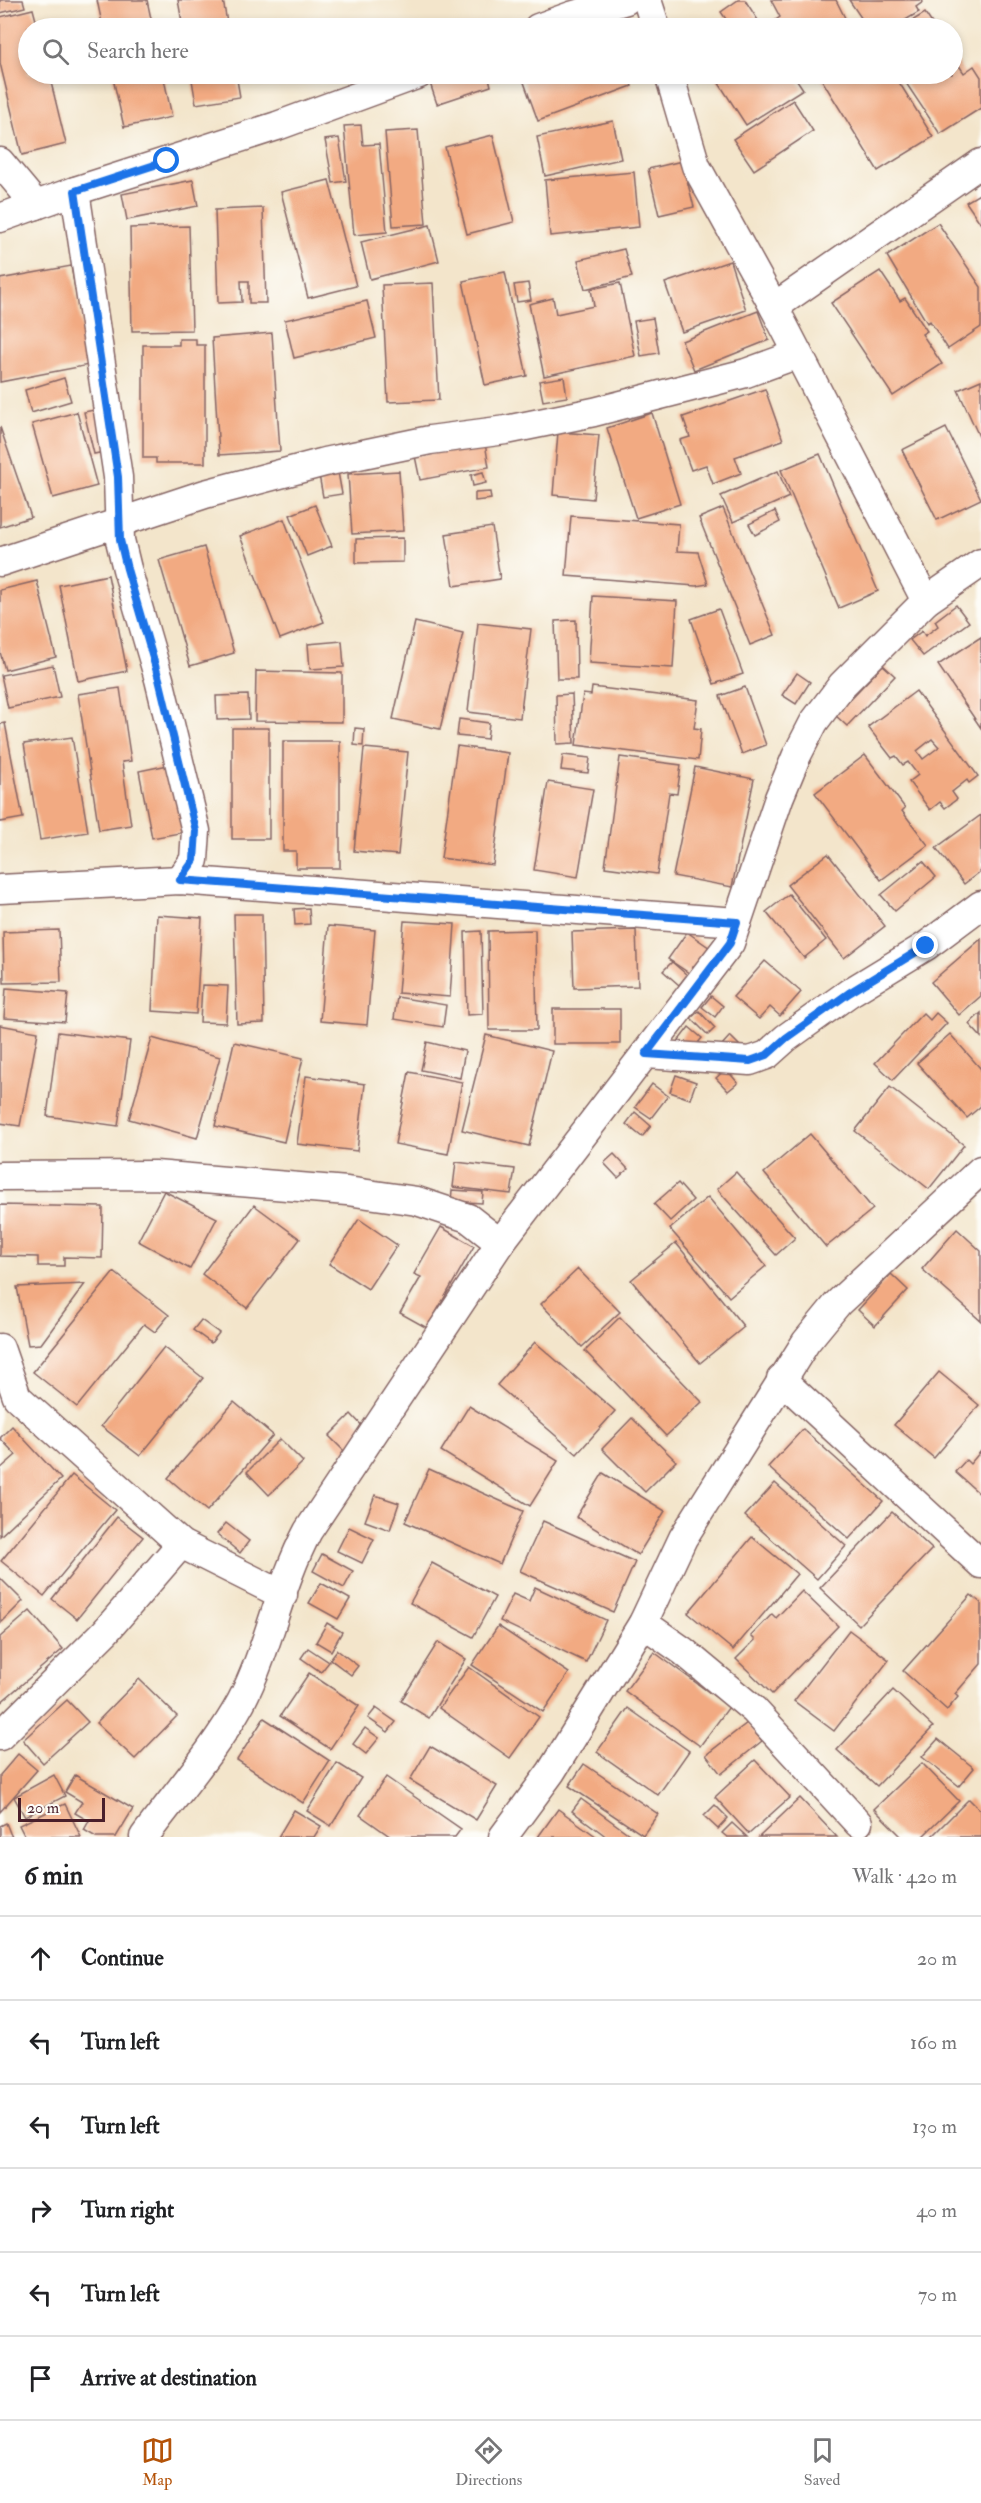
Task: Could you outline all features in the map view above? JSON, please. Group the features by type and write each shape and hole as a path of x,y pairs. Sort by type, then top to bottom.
{"street":[{"path":"566,18 626,0"},
{"path":"648,0 653,18"},
{"path":"0,218 75,191 277,126 392,84"},
{"path":"672,84 696,166 774,307 926,601"},
{"path":"0,162 36,205"},
{"path":"774,307 981,163"},
{"path":"75,191 118,477 121,502 119,523 127,569 159,679 196,831 194,860 180,880"},
{"path":"0,562 205,494 325,462 430,440 506,430 594,411 746,373 798,354"},
{"path":"144,1837 219,1737 241,1703 266,1644 294,1558 308,1532 500,1243 730,943 779,798 814,722 842,685 926,601 981,563"},
{"path":"0,889 180,880 737,922"},
{"path":"646,1054 750,1061 767,1055 786,1038 849,993 926,946 981,905"},
{"path":"503,1837 551,1772 643,1623 683,1538 806,1342 838,1303 981,1170"},
{"path":"0,1176 155,1175 347,1191 417,1201 468,1218 500,1243"},
{"path":"0,1348 9,1404 181,1544 283,1595"},
{"path":"781,1379 981,1564"},
{"path":"0,1736 105,1632 181,1544"},
{"path":"643,1623 683,1651 754,1710 858,1823"}],"building":[{"path":"0,0 23,0 25,7 0,13"},
{"path":"97,0 147,0 151,18 101,18"},
{"path":"178,0 223,0 226,18 181,18"},
{"path":"738,0 745,0 757,18 725,18 721,12"},
{"path":"771,0 836,0 845,18 779,18"},
{"path":"849,0 922,0 923,2 916,7 919,12 909,18 861,18"},
{"path":"33,9 35,18 18,18 18,84 51,84 66,144 22,155 0,63 0,17"},
{"path":"925,13 928,18 917,18"},
{"path":"974,66 981,77 981,108 940,134 907,84 963,84 963,72"},
{"path":"114,84 165,84 172,117 124,127"},
{"path":"193,84 238,84 240,97 196,104"},
{"path":"430,84 490,84 491,86 437,104"},
{"path":"525,84 631,84 632,86 538,121"},
{"path":"719,84 800,84 803,89 746,125"},
{"path":"824,84 900,84 933,137 878,171"},
{"path":"793,100 813,131 754,170 733,139"},
{"path":"613,121 621,159 545,176 537,137"},
{"path":"361,125 363,145 379,144 387,232 354,235 344,126"},
{"path":"418,130 426,224 393,226 385,132"},
{"path":"493,135 514,222 467,234 445,147"},
{"path":"339,138 346,181 333,183 325,140"},
{"path":"682,161 694,207 659,215 648,169"},
{"path":"634,172 639,227 550,236 545,180"},
{"path":"193,180 198,206 127,220 122,194"},
{"path":"329,180 356,286 308,298 281,192"},
{"path":"981,193 981,224 966,202"},
{"path":"263,208 266,303 249,303 249,281 241,281 242,302 218,303 215,210"},
{"path":"938,223 981,287 981,327 948,349 930,321 927,323 887,256"},
{"path":"430,225 439,261 370,279 361,242"},
{"path":"189,226 192,330 132,331 130,228"},
{"path":"624,249 632,277 585,289 578,260"},
{"path":"730,261 746,310 682,332 665,283"},
{"path":"71,266 89,365 0,382 0,279"},
{"path":"880,271 900,301 905,298 927,331 922,334 942,364 893,396 831,303"},
{"path":"505,272 527,376 485,385 463,281"},
{"path":"433,283 439,400 388,402 382,285"},
{"path":"528,283 531,300 517,302 514,285"},
{"path":"620,283 635,356 544,376 529,304 553,298 556,314 594,306 591,289"},
{"path":"367,301 376,338 294,358 285,320"},
{"path":"758,311 769,340 694,370 682,341"},
{"path":"653,318 659,353 641,356 634,321"},
{"path":"272,333 280,451 219,455 212,338"},
{"path":"179,339 196,339 196,345 205,345 205,463 156,463 156,458 143,458 143,345 179,345"},
{"path":"564,377 567,397 543,401 539,381"},
{"path":"64,378 71,401 31,413 25,390"},
{"path":"981,380 981,441 958,390"},
{"path":"765,389 783,440 735,457 741,473 713,484 706,465 691,470 680,440 690,437 683,417"},
{"path":"99,409 109,451 94,454 84,412"},
{"path":"77,412 97,486 53,498 32,424"},
{"path":"652,413 680,504 636,518 607,428"},
{"path":"0,427 31,517 0,527"},
{"path":"946,428 981,499 937,520 902,450"},
{"path":"558,432 599,435 593,499 553,495"},
{"path":"485,443 489,467 420,480 415,456"},
{"path":"820,454 878,591 839,608 781,470"},
{"path":"399,471 403,531 352,534 348,474"},
{"path":"778,471 789,497 733,522 721,496"},
{"path":"338,472 342,494 323,497 319,475"},
{"path":"483,472 486,483 473,486 471,475"},
{"path":"490,492 491,499 475,501 475,493"},
{"path":"315,505 332,546 307,556 290,515"},
{"path":"723,508 775,635 750,645 699,518"},
{"path":"775,511 780,522 755,535 749,524"},
{"path":"571,516 679,524 677,551 698,552 708,584 696,586 566,576"},
{"path":"284,519 324,622 280,639 240,536"},
{"path":"492,527 500,579 454,586 446,534"},
{"path":"403,538 403,562 356,563 356,539"},
{"path":"204,547 234,653 190,666 159,560"},
{"path":"108,575 127,671 78,681 59,585"},
{"path":"37,581 56,657 5,670 0,652 0,590"},
{"path":"593,596 677,601 673,668 589,663"},
{"path":"956,605 969,622 923,656 910,640 922,631 925,636 938,626 935,621"},
{"path":"719,609 743,674 714,684 691,619"},
{"path":"576,620 577,679 557,679 555,621"},
{"path":"415,622 463,633 440,729 393,719"},
{"path":"478,623 531,629 520,718 468,712"},
{"path":"981,637 981,728 938,665"},
{"path":"342,641 344,667 310,669 308,644"},
{"path":"53,665 60,697 8,708 1,675"},
{"path":"883,665 895,676 847,726 835,715"},
{"path":"256,671 342,673 342,722 255,721"},
{"path":"797,673 810,682 796,704 782,695"},
{"path":"592,687 698,700 694,728 701,729 698,760 576,745 583,694 591,695"},
{"path":"745,687 766,745 742,754 720,696"},
{"path":"120,688 131,761 122,762 131,825 99,830 78,694"},
{"path":"916,691 978,776 969,783 967,780 952,792 957,799 945,808 940,802 930,810 909,782 918,775 908,762 903,765 896,756 892,758 868,727","holes":["932,739 939,747 923,759 917,751"]},
{"path":"572,694 574,743 557,744 556,695"},
{"path":"248,695 249,719 217,720 216,696"},
{"path":"459,719 489,723 487,739 457,736"},
{"path":"5,723 23,818 0,822 0,724"},
{"path":"232,728 269,728 269,839 232,839"},
{"path":"355,728 364,729 363,746 354,745"},
{"path":"72,737 88,832 40,840 24,744"},
{"path":"283,741 340,741 340,868 296,868 296,851 283,851"},
{"path":"457,746 508,753 493,865 441,858"},
{"path":"364,748 408,752 398,855 354,851"},
{"path":"563,755 590,758 588,773 561,770"},
{"path":"865,755 905,808 902,811 928,845 881,880 815,793"},
{"path":"620,757 681,765 677,794 669,793 657,874 605,867"},
{"path":"178,763 191,831 152,838 139,771"},
{"path":"695,767 754,779 732,887 673,876"},
{"path":"548,782 593,789 578,877 534,870"},
{"path":"981,815 981,871 964,884 936,848"},
{"path":"828,854 885,926 844,958 787,885"},
{"path":"923,861 936,877 895,911 881,895"},
{"path":"789,894 826,940 804,958 766,912"},
{"path":"309,908 310,924 295,925 294,909"},
{"path":"234,914 262,914 264,1023 237,1024"},
{"path":"157,915 202,918 196,1014 152,1011"},
{"path":"404,921 455,924 450,997 398,993"},
{"path":"328,926 375,930 367,1025 320,1021"},
{"path":"59,930 61,982 4,983 3,932"},
{"path":"535,930 537,1030 489,1030 488,931"},
{"path":"636,930 638,986 574,988 572,932"},
{"path":"481,931 483,1014 467,1015 465,932"},
{"path":"687,932 710,948 692,975 668,959"},
{"path":"981,939 981,996 959,1015 931,982"},
{"path":"765,961 801,992 780,1016 770,1007 759,1019 733,997"},
{"path":"672,962 687,975 679,985 663,971"},
{"path":"202,985 228,986 226,1023 200,1022"},
{"path":"6,988 68,993 65,1022 4,1018"},
{"path":"711,996 723,1006 715,1017 702,1007"},
{"path":"397,997 446,1005 443,1027 394,1019"},
{"path":"553,1009 620,1009 620,1044 553,1044"},
{"path":"699,1011 715,1028 708,1035 691,1018"},
{"path":"923,1013 930,1020 936,1013 947,1023 893,1080 875,1063"},
{"path":"981,1013 981,1037 969,1024"},
{"path":"0,1025 38,1032 20,1126 0,1123"},
{"path":"689,1027 702,1038 692,1050 679,1040"},
{"path":"58,1032 130,1041 118,1126 47,1116"},
{"path":"950,1034 981,1069 981,1106 967,1118 917,1063"},
{"path":"486,1035 552,1051 529,1146 462,1130"},
{"path":"730,1036 740,1046 731,1055 721,1046"},
{"path":"152,1038 220,1057 197,1138 129,1119"},
{"path":"234,1042 303,1058 284,1142 215,1126"},
{"path":"427,1042 465,1051 460,1078 421,1070"},
{"path":"726,1069 738,1083 728,1091 716,1078"},
{"path":"409,1072 462,1082 448,1154 395,1144"},
{"path":"676,1075 696,1082 690,1099 670,1092"},
{"path":"306,1076 365,1084 357,1151 297,1144"},
{"path":"652,1084 668,1096 651,1118 635,1107"},
{"path":"890,1087 964,1145 929,1189 855,1131"},
{"path":"635,1112 651,1126 642,1137 626,1124"},
{"path":"810,1134 873,1209 826,1247 764,1173"},
{"path":"614,1154 628,1169 618,1178 604,1163"},
{"path":"456,1162 515,1169 511,1194 453,1187"},
{"path":"736,1172 795,1238 776,1255 717,1189"},
{"path":"678,1183 693,1200 670,1221 654,1204"},
{"path":"452,1190 483,1192 482,1203 451,1201"},
{"path":"164,1191 217,1218 190,1269 138,1241"},
{"path":"708,1197 766,1266 729,1297 670,1229"},
{"path":"0,1205 103,1207 102,1258 64,1257 64,1266 38,1266 38,1257 0,1256"},
{"path":"254,1205 300,1239 247,1308 202,1274"},
{"path":"359,1219 397,1245 368,1289 329,1264"},
{"path":"441,1227 474,1246 427,1328 400,1313 421,1277 414,1274"},
{"path":"957,1229 981,1251 981,1321 922,1269"},
{"path":"676,1243 744,1327 700,1363 631,1280"},
{"path":"578,1269 620,1312 582,1347 541,1304"},
{"path":"114,1272 169,1315 155,1332 144,1324 77,1407 33,1372"},
{"path":"891,1274 908,1290 875,1326 858,1310"},
{"path":"85,1284 41,1344 28,1345 17,1287"},
{"path":"620,1317 702,1402 666,1436 585,1351"},
{"path":"201,1320 219,1333 211,1343 193,1330"},
{"path":"535,1342 615,1411 577,1454 497,1385"},
{"path":"164,1347 203,1378 140,1456 101,1426"},
{"path":"939,1372 979,1405 934,1458 894,1425"},
{"path":"234,1402 273,1435 207,1511 168,1478"},
{"path":"469,1406 558,1461 530,1506 441,1451"},
{"path":"351,1414 367,1431 345,1452 329,1436"},
{"path":"632,1418 676,1461 645,1492 602,1449"},
{"path":"12,1426 61,1479 0,1536 0,1469 16,1455 0,1438"},
{"path":"803,1429 883,1501 849,1539 768,1467"},
{"path":"280,1439 303,1462 269,1495 247,1472"},
{"path":"981,1451 981,1495 955,1472 966,1460 970,1464"},
{"path":"429,1469 523,1511 500,1564 405,1522"},
{"path":"603,1473 665,1511 638,1555 576,1517"},
{"path":"72,1475 115,1510 44,1596 1,1561"},
{"path":"775,1483 846,1546 817,1579 745,1516"},
{"path":"375,1495 399,1503 390,1530 365,1521"},
{"path":"892,1512 932,1549 859,1625 820,1588"},
{"path":"117,1517 143,1537 77,1619 52,1599"},
{"path":"543,1521 635,1562 613,1612 520,1571"},
{"path":"226,1523 249,1541 240,1553 217,1534"},
{"path":"349,1527 374,1539 362,1563 337,1551"},
{"path":"752,1537 797,1574 733,1650 688,1613"},
{"path":"322,1554 353,1571 344,1588 313,1571"},
{"path":"432,1563 495,1597 473,1637 410,1603"},
{"path":"0,1578 23,1601 0,1624"},
{"path":"321,1583 350,1599 338,1619 309,1603"},
{"path":"535,1587 606,1620 586,1662 500,1621 513,1594 529,1601"},
{"path":"802,1591 838,1626 772,1694 736,1659 755,1640 751,1636 772,1614 776,1618"},
{"path":"971,1595 981,1603 981,1664 955,1694 958,1697 947,1710 903,1671"},
{"path":"30,1611 63,1649 0,1703 0,1637"},
{"path":"327,1623 342,1632 331,1651 316,1642"},
{"path":"498,1626 569,1673 543,1712 472,1665"},
{"path":"849,1630 889,1660 834,1731 794,1701"},
{"path":"438,1642 466,1659 429,1718 401,1701"},
{"path":"308,1648 329,1662 321,1672 301,1658"},
{"path":"337,1650 358,1666 351,1675 330,1659"},
{"path":"654,1652 729,1707 700,1746 625,1691"},
{"path":"469,1667 539,1717 510,1758 439,1708"},
{"path":"309,1673 359,1706 330,1749 280,1716"},
{"path":"139,1679 177,1716 135,1759 96,1723"},
{"path":"893,1690 933,1727 877,1786 837,1750"},
{"path":"67,1700 88,1722 43,1763 23,1740"},
{"path":"376,1708 396,1722 388,1732 368,1718"},
{"path":"628,1708 689,1751 658,1795 597,1752"},
{"path":"264,1718 330,1761 303,1803 237,1760"},
{"path":"747,1723 762,1741 721,1774 706,1755"},
{"path":"365,1728 379,1738 366,1754 353,1744"},
{"path":"938,1739 974,1768 959,1786 922,1757"},
{"path":"430,1746 497,1786 476,1820 410,1780"},
{"path":"18,1754 37,1770 0,1812 0,1775"},
{"path":"755,1760 790,1797 749,1834 715,1797"},
{"path":"337,1763 361,1778 331,1826 307,1811"},
{"path":"922,1763 959,1801 922,1837 902,1837 874,1809"},
{"path":"584,1764 658,1814 643,1835 569,1786"},
{"path":"54,1775 65,1796 25,1817 14,1797"},
{"path":"75,1775 133,1809 116,1837 96,1837 84,1830 89,1821 75,1813 82,1802 65,1792"},
{"path":"386,1777 461,1829 455,1837 391,1837 360,1815"},
{"path":"800,1798 837,1837 759,1837"},
{"path":"581,1799 633,1837 606,1837 572,1811"},
{"path":"969,1799 981,1811 981,1837 931,1837"},
{"path":"65,1804 81,1837 25,1837 19,1825"},
{"path":"715,1805 728,1818 718,1829 704,1816"},
{"path":"558,1809 597,1837 538,1837"},
{"path":"294,1810 321,1826 314,1837 278,1837"},
{"path":"6,1823 12,1837 0,1837 0,1826"},
{"path":"732,1823 747,1837 727,1837 722,1833"}],"route":[{"path":"167,161 75,191 91,284 118,477 121,502 120,540 159,679 196,831 194,860 180,880 737,922 730,943 646,1054 686,1058 750,1061 767,1055 786,1038 849,993 926,946"}]}
